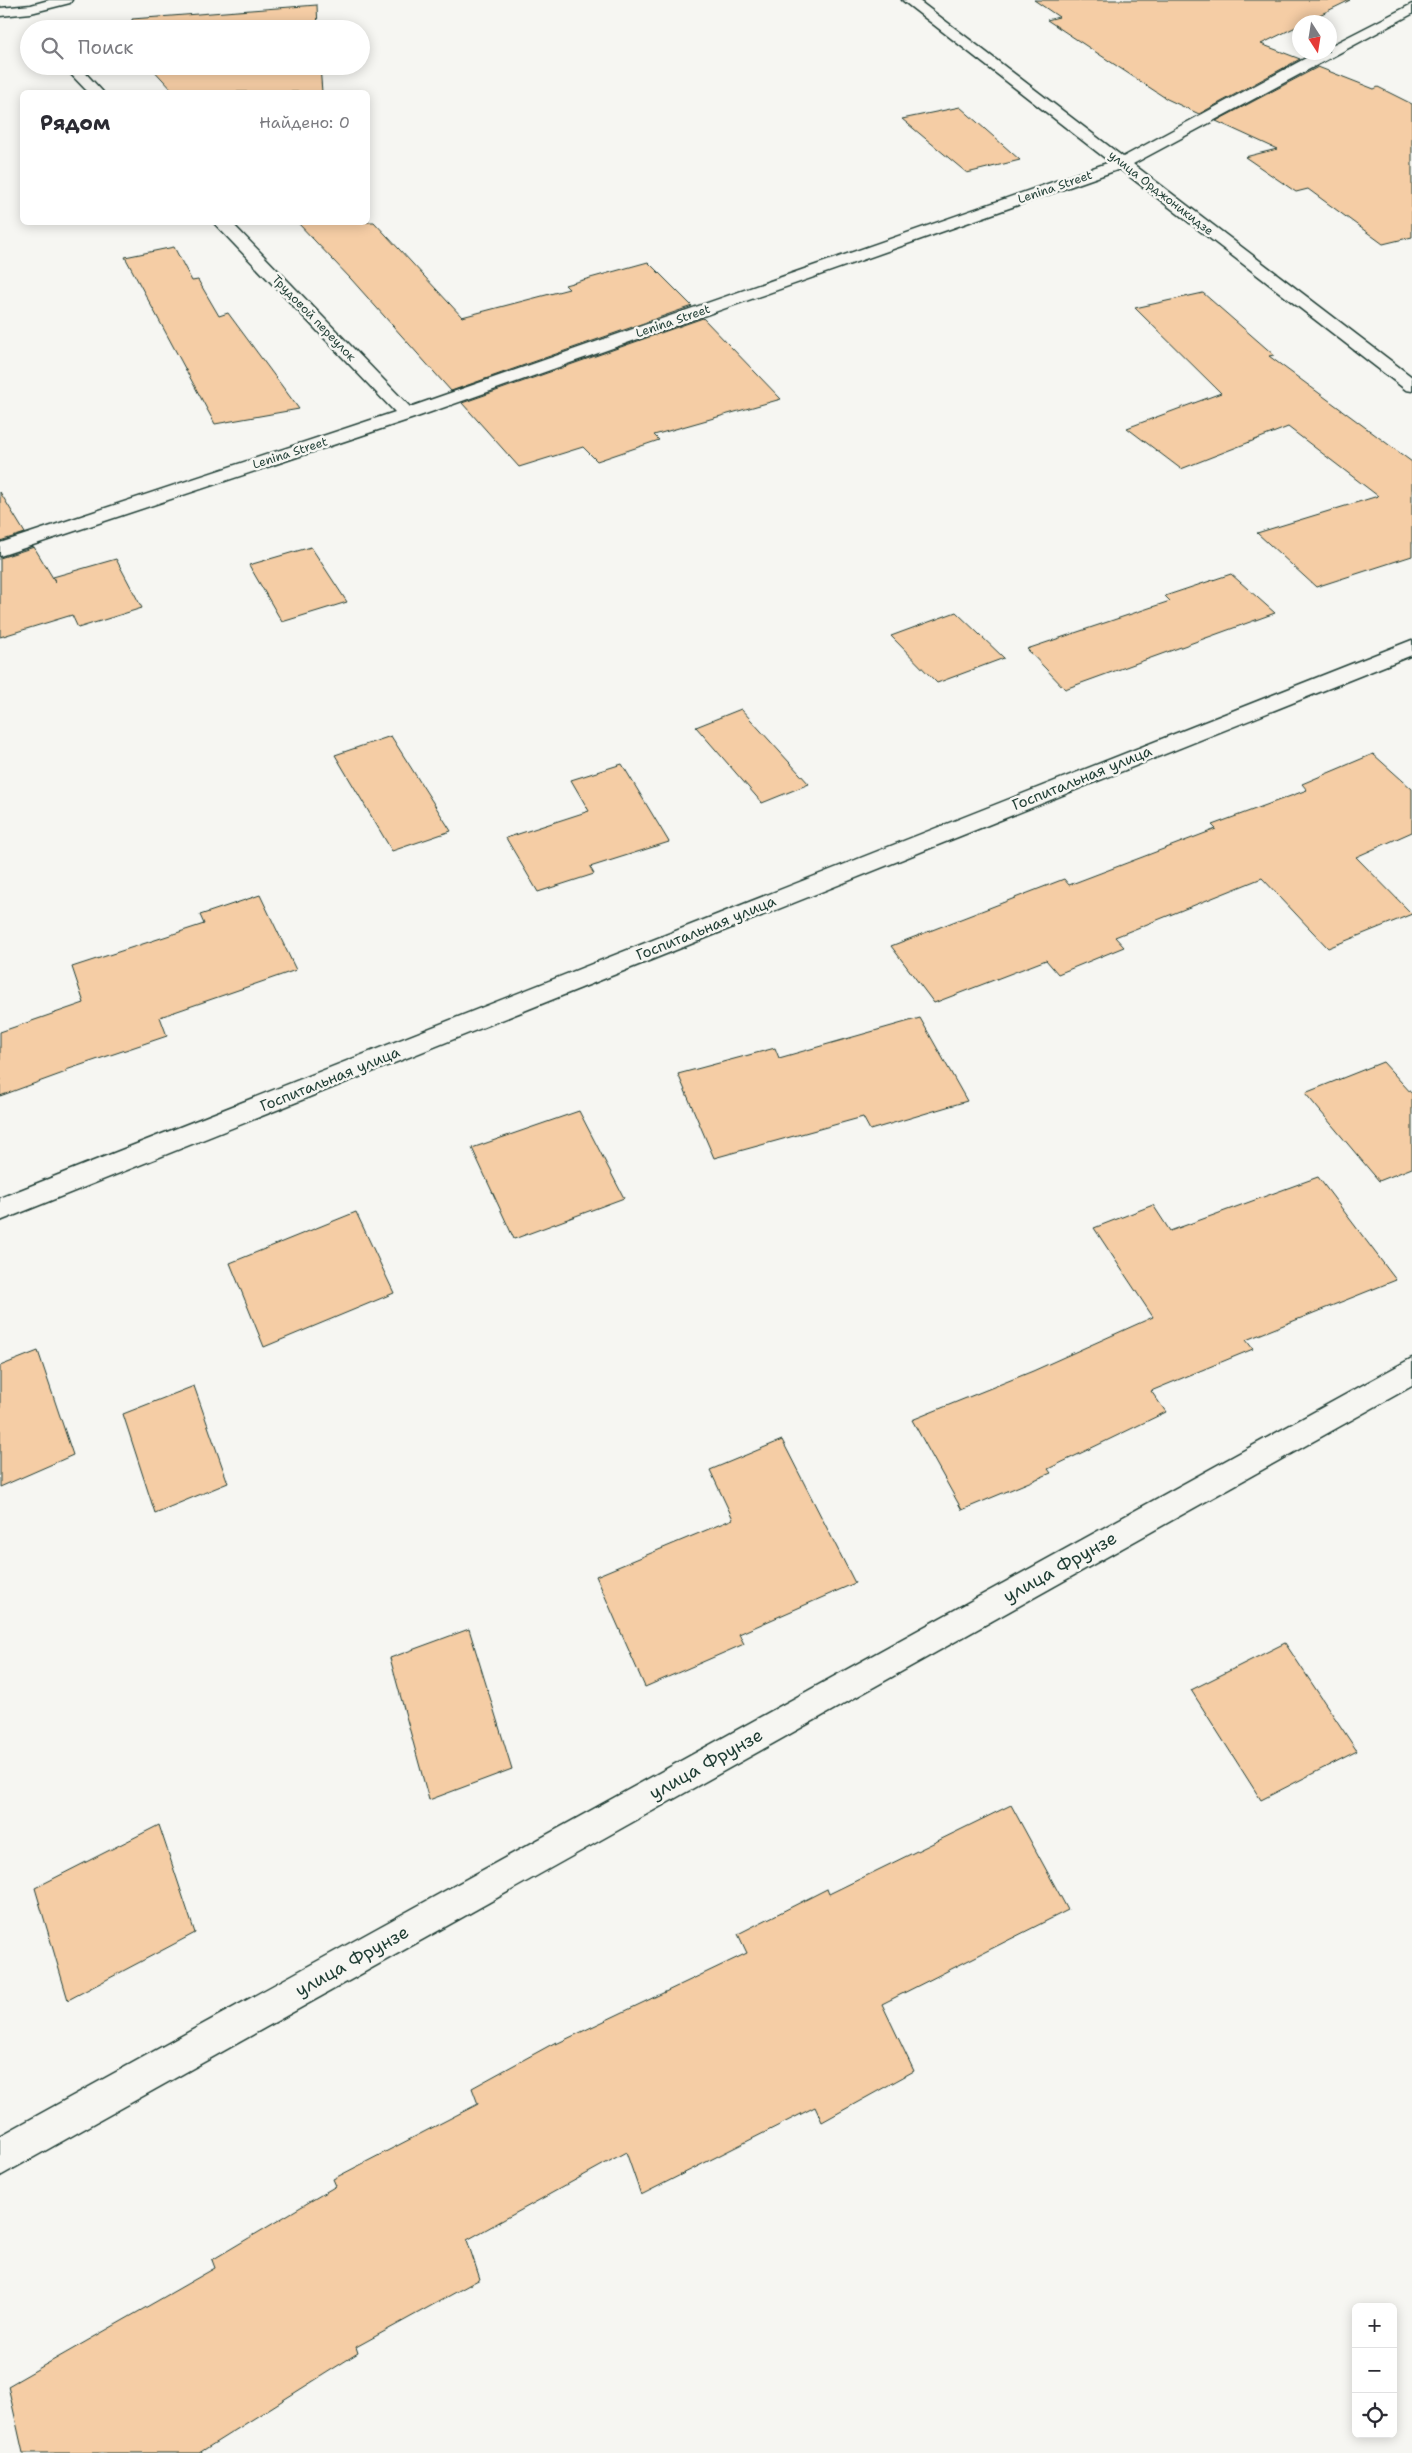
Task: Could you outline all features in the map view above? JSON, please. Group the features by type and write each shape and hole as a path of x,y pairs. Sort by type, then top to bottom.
{"street":[{"path":"0,12 33,15 66,0"},
{"name":"улица Орджоникидзе","path":"909,0 1412,386"},
{"name":"Lenina Street","path":"1337,48 1412,8"},
{"name":"Lenina Street","path":"0,550 407,414 1123,163 1314,60"},
{"path":"79,75 94,90"},
{"name":"Трудовой переулок","path":"224,225 407,414"},
{"name":"Госпитальная улица","path":"0,1210 1412,647"},
{"name":"улица Фрунзе","path":"0,2158 1412,1371"}],"building":[{"path":"1034,0 1350,0 1319,15 1292,15 1292,29 1261,44 1292,56 1292,60 1298,60 1199,114 1167,99 1047,20 1059,17"},
{"path":"317,5 318,20 132,20"},
{"path":"1318,67 1374,89 1378,87 1412,104 1412,237 1383,244 1308,189 1296,192 1245,157 1277,149 1216,121"},
{"path":"158,75 321,75 322,90 172,90"},
{"path":"960,107 1020,160 967,173 902,119"},
{"path":"370,222 374,222 462,317 569,289 565,285 648,262 692,306 451,391 300,225 370,225"},
{"path":"174,247 192,281 198,280 219,316 228,313 299,409 215,424 125,257"},
{"path":"1203,293 1274,355 1269,356 1412,462 1412,556 1316,587 1257,533 1378,496 1288,427 1181,469 1127,428 1221,393 1135,308"},
{"path":"703,318 781,399 654,435 659,440 597,461 583,447 519,467 462,403"},
{"path":"0,492 25,533 0,541"},
{"path":"34,547 56,583 53,577 116,559 142,608 78,628 72,615 0,637 0,558"},
{"path":"311,547 347,602 282,622 249,565"},
{"path":"1231,574 1275,613 1065,689 1027,649 1170,601 1165,596"},
{"path":"956,612 1004,658 937,683 891,636"},
{"path":"741,709 809,784 762,803 696,727"},
{"path":"391,736 451,831 392,851 335,755"},
{"path":"1373,754 1412,789 1412,832 1356,857 1412,914 1328,948 1262,878 1115,937 1124,947 1058,974 1046,960 934,1003 891,946 1064,879 1069,885 1216,829 1212,825 1307,790 1302,784"},
{"path":"622,764 669,842 590,867 594,874 538,892 506,838 589,811 571,780"},
{"path":"260,895 296,970 160,1017 167,1036 66,1070 66,1072 0,1096 0,1032 84,1003 72,967 204,924 200,915"},
{"path":"920,1018 967,1101 870,1130 863,1117 714,1158 678,1074 775,1048 779,1058"},
{"path":"1383,1062 1412,1094 1412,1168 1379,1181 1305,1093"},
{"path":"579,1111 624,1198 514,1239 472,1148"},
{"path":"1318,1177 1396,1280 1246,1340 1253,1349 1151,1391 1166,1412 1048,1469 1051,1473 962,1510 912,1420 1033,1371 1153,1317 1094,1228 1153,1205 1170,1231"},
{"path":"356,1212 394,1293 264,1347 230,1263"},
{"path":"38,1351 73,1455 0,1487 0,1366"},
{"path":"194,1386 228,1483 155,1513 123,1414"},
{"path":"782,1440 855,1583 739,1634 744,1644 645,1687 596,1576 733,1519 710,1470"},
{"path":"469,1629 512,1769 429,1800 390,1658"},
{"path":"1285,1643 1357,1751 1261,1800 1191,1690"},
{"path":"1011,1805 1068,1910 882,2004 914,2071 822,2122 815,2107 641,2195 626,2152 467,2240 480,2279 356,2347 358,2353 199,2453 23,2453 8,2386 215,2268 212,2260 336,2186 333,2179 478,2104 472,2088 556,2042 556,2044 747,1953 738,1934 827,1889 829,1894"},
{"path":"159,1825 195,1933 68,2000 35,1888"}]}
